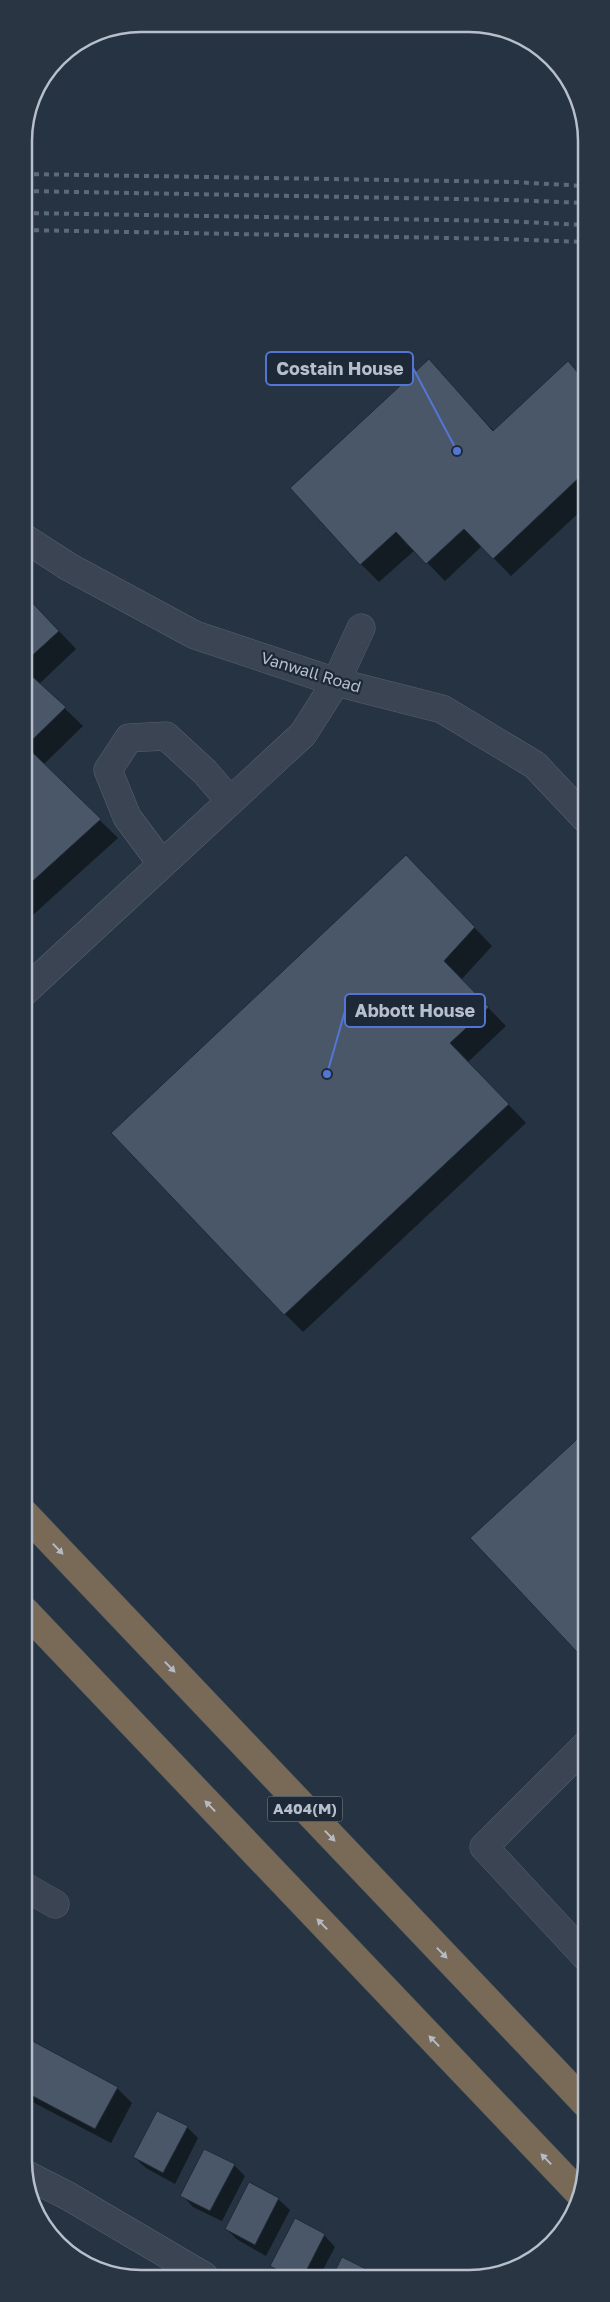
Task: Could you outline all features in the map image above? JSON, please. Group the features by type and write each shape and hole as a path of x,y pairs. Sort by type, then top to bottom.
{"highway":[{"name":"A404(M)","path":"32,1523 577,2095"},
{"path":"32,1619 574,2188"}],"street":[{"name":"Vanwall Road","path":"33,544 69,567 195,634 336,682 442,709 535,766 578,810"},
{"path":"33,984 303,734 336,682 361,628"},
{"path":"162,864 127,816 108,770 129,738 166,736 205,772 230,801"},
{"path":"577,1754 484,1847 577,1947"},
{"path":"32,1892 55,1904"},
{"path":"34,2178 68,2196 194,2270"}],"building":[{"path":"429,359 493,431 568,361 578,373 578,479 493,559 464,529 426,564 396,532 360,565 290,488"},
{"path":"33,603 59,631 33,655"},
{"path":"33,677 66,707 33,739"},
{"path":"33,753 101,819 33,881"},
{"path":"406,855 475,927 444,961 489,1007 450,1043 509,1104 284,1315 111,1133"},
{"path":"577,1439 577,1652 577,1652 470,1538"},
{"path":"32,2041 118,2087 95,2129 32,2096"},
{"path":"157,2111 188,2126 163,2173 133,2157"},
{"path":"204,2149 235,2164 210,2211 180,2196"},
{"path":"249,2182 279,2198 255,2245 225,2229"},
{"path":"295,2218 325,2234 307,2270 278,2270 270,2266"},
{"path":"342,2257 368,2270 336,2270"}],"railway":[{"path":"33,174 513,182 578,186"},
{"path":"33,191 578,203"},
{"path":"33,213 506,221 578,225"},
{"path":"33,230 578,242"}],"place":[{"name":"Costain House","path":"457,451"},
{"name":"Abbott House","path":"327,1074"}]}
